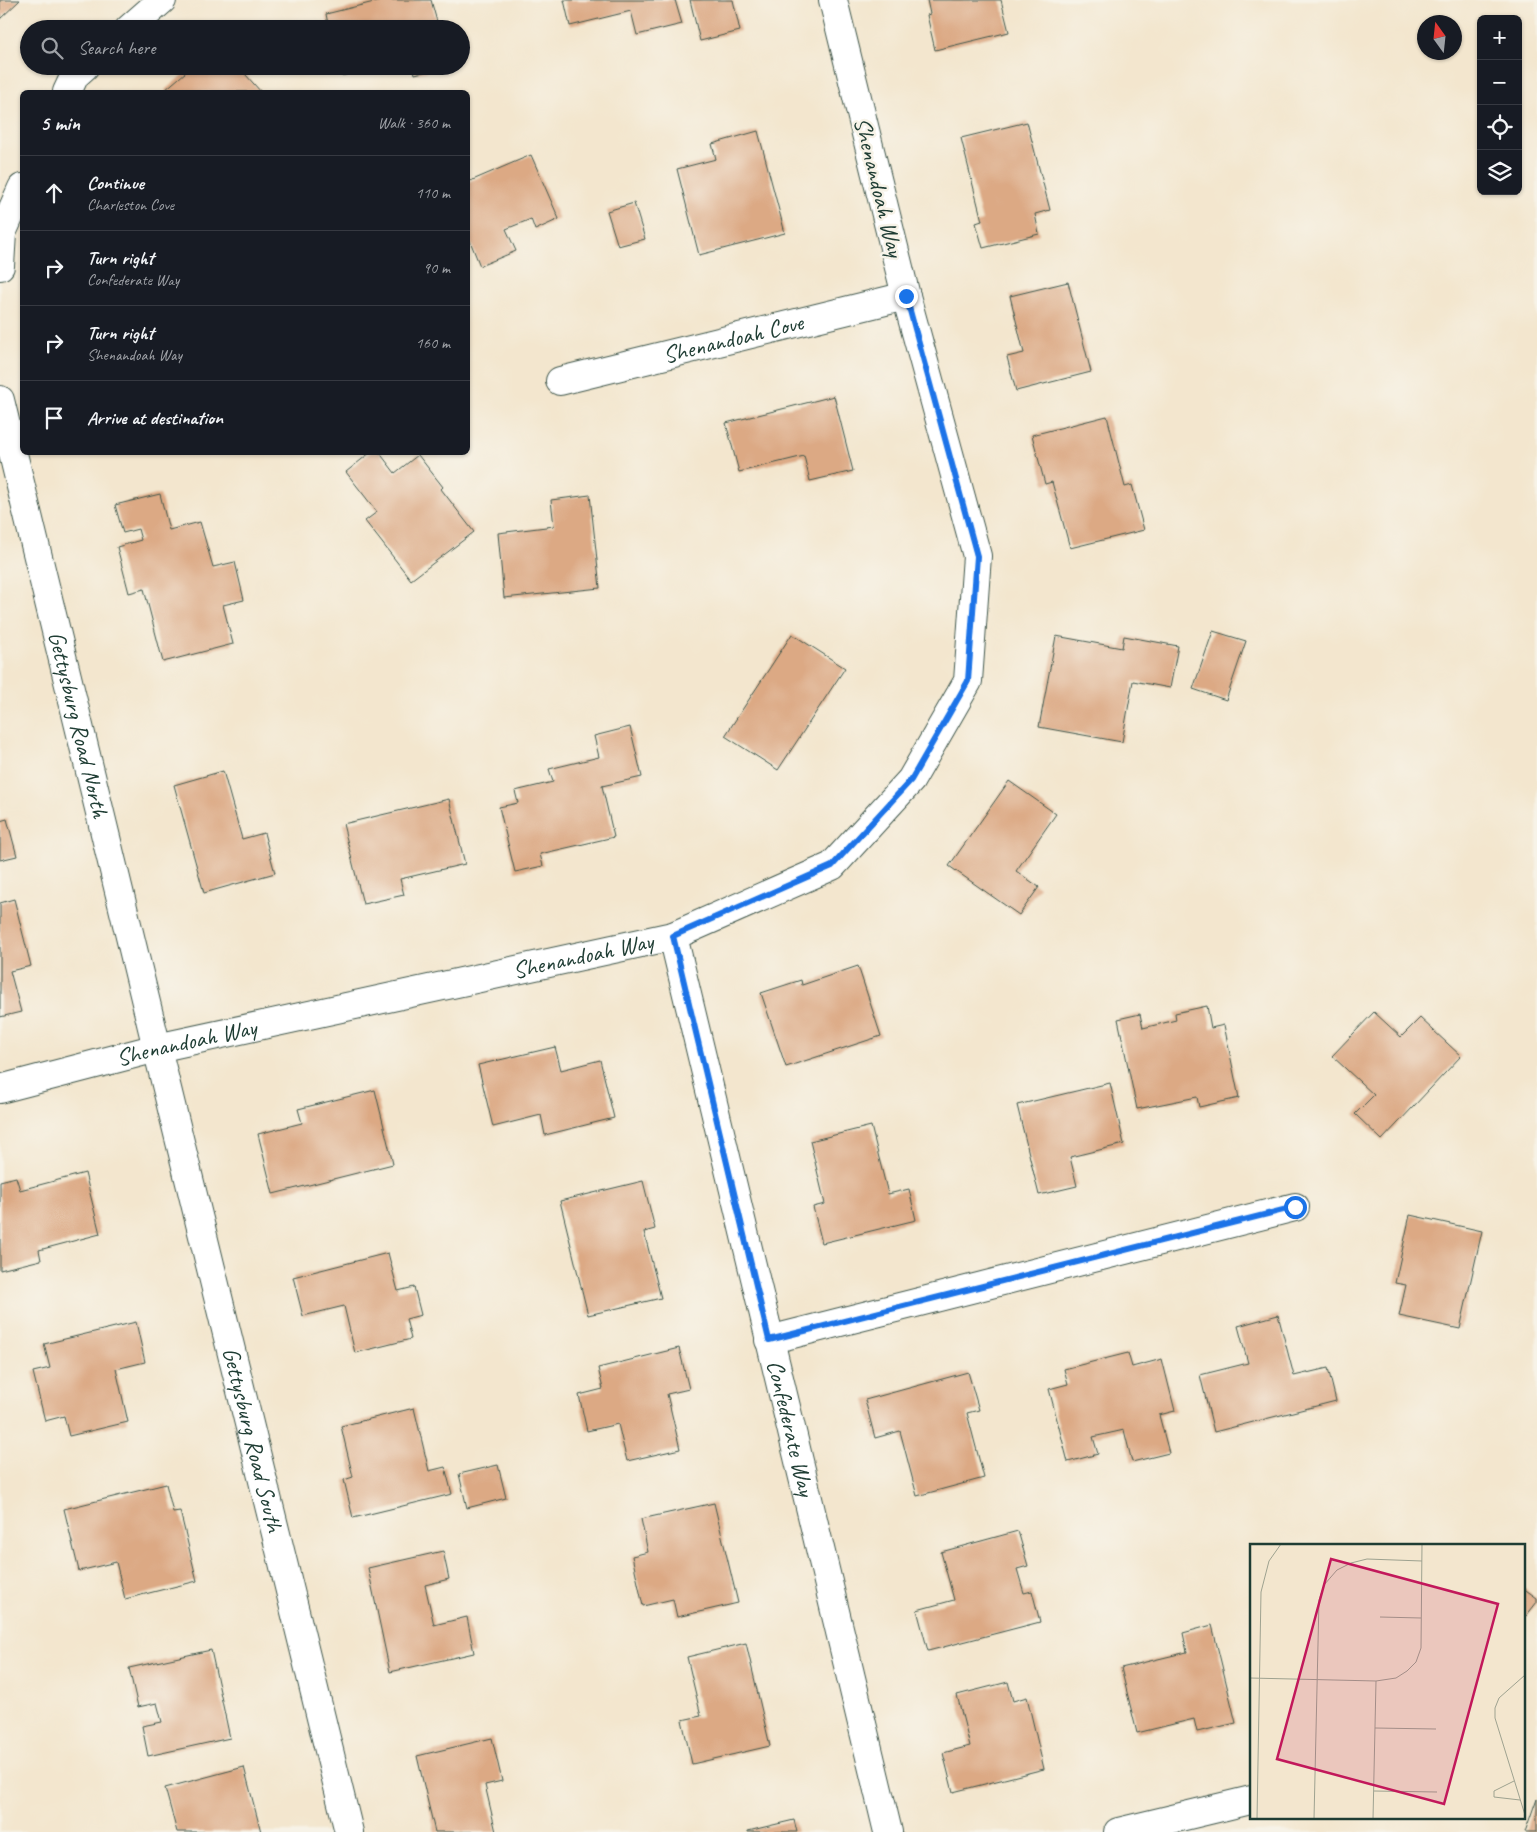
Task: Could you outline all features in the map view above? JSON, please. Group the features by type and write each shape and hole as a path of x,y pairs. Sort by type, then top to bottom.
{"street":[{"path":"139,20 162,0"},
{"name":"Shenandoah Way","path":"0,1089 157,1048 673,936 832,866 911,780 968,681 977,556 906,296 833,0"},
{"path":"68,90 75,75"},
{"path":"0,266 2,233 20,192"},
{"name":"Shenandoah Cove","path":"560,381 906,296"},
{"name":"Gettysburg Road North","path":"0,400 157,1048"},
{"name":"Confederate Way","path":"673,936 888,1832"},
{"name":"Gettysburg Road South","path":"157,1048 349,1832"},
{"path":"769,1340 1295,1207"},
{"path":"1118,1832 1250,1800"}],"building":[{"path":"0,0 20,0 0,19"},
{"path":"382,0 431,0 437,20 327,20 326,14"},
{"path":"564,0 675,0 682,24 637,35 631,11 570,26"},
{"path":"690,0 733,0 740,31 700,41"},
{"path":"927,0 1001,0 1009,32 935,50 927,15 930,14"},
{"path":"182,75 246,75 259,90 165,90"},
{"path":"1027,122 1050,210 1035,214 1039,234 983,248 976,223 982,221 961,138"},
{"path":"758,131 785,233 699,255 677,169 716,159 712,144"},
{"path":"531,155 559,219 535,230 531,219 506,229 516,251 480,266 470,241 470,181"},
{"path":"634,203 645,239 618,246 607,211"},
{"path":"1068,282 1091,372 1016,391 1007,357 1024,353 1010,296"},
{"path":"834,396 853,471 810,481 804,456 739,472 726,423"},
{"path":"1107,416 1125,487 1132,485 1144,530 1070,548 1052,482 1045,484 1032,435"},
{"path":"367,455 381,455 395,473 418,455 474,532 411,580 365,521 377,512 346,472"},
{"path":"160,494 169,530 200,522 213,567 235,562 244,600 223,605 233,644 163,662 144,589 129,593 117,547 141,540 138,529 123,533 115,505"},
{"path":"590,495 600,588 504,598 498,533 554,526 551,500"},
{"path":"1213,631 1246,641 1226,700 1193,689"},
{"path":"792,634 845,668 778,770 725,736"},
{"path":"1056,636 1122,648 1124,636 1178,646 1170,688 1133,681 1122,742 1039,727"},
{"path":"630,727 642,777 602,786 614,837 540,854 543,866 515,872 499,807 518,803 515,791 553,782 549,769 599,757 594,736"},
{"path":"223,771 242,839 264,833 275,873 204,893 174,785"},
{"path":"1009,781 1056,814 1016,871 1039,887 1019,915 949,866"},
{"path":"449,799 465,864 400,879 404,895 363,904 343,824"},
{"path":"7,819 17,856 0,860 0,821"},
{"path":"14,899 31,966 10,971 21,1012 0,1017 0,903"},
{"path":"858,966 881,1036 786,1067 761,993 801,980 802,985"},
{"path":"1207,1006 1211,1028 1224,1025 1239,1098 1199,1107 1197,1097 1137,1109 1118,1019 1140,1014 1143,1028 1176,1020 1175,1013"},
{"path":"1374,1012 1401,1037 1420,1018 1461,1056 1382,1140 1355,1114 1374,1095 1332,1056"},
{"path":"555,1047 561,1070 600,1060 614,1118 545,1135 541,1115 493,1127 478,1065"},
{"path":"1110,1083 1124,1144 1070,1157 1077,1186 1039,1195 1017,1105"},
{"path":"375,1090 393,1164 273,1194 258,1134 302,1123 298,1109"},
{"path":"871,1126 888,1194 909,1189 916,1220 822,1243 813,1207 825,1204 810,1141"},
{"path":"85,1173 100,1234 39,1250 41,1260 0,1270 0,1181 16,1177 20,1190"},
{"path":"643,1181 655,1229 644,1232 661,1298 588,1315 560,1201"},
{"path":"1410,1215 1482,1231 1460,1329 1399,1316 1406,1285 1395,1283"},
{"path":"388,1253 398,1291 414,1287 421,1315 406,1319 411,1339 355,1353 344,1306 303,1316 293,1277"},
{"path":"1278,1315 1294,1376 1328,1368 1336,1401 1214,1432 1200,1375 1248,1363 1238,1326"},
{"path":"136,1322 145,1362 116,1369 128,1422 69,1436 64,1416 45,1421 33,1372 50,1368 44,1344"},
{"path":"679,1348 689,1389 667,1394 680,1449 627,1461 618,1424 587,1431 579,1395 603,1389 598,1368"},
{"path":"1128,1353 1132,1367 1162,1359 1175,1411 1159,1415 1169,1453 1132,1462 1124,1430 1093,1437 1098,1454 1068,1462 1049,1389 1068,1384 1064,1369"},
{"path":"968,1372 979,1410 967,1413 984,1478 917,1496 900,1431 875,1438 865,1400"},
{"path":"414,1408 429,1471 445,1467 452,1494 353,1518 344,1480 353,1477 341,1426"},
{"path":"498,1465 506,1498 467,1508 459,1474"},
{"path":"166,1484 173,1512 180,1511 197,1581 125,1599 116,1562 79,1571 64,1509"},
{"path":"714,1503 738,1603 677,1617 673,1599 643,1606 632,1556 648,1552 641,1519"},
{"path":"1018,1531 1028,1566 1017,1569 1024,1593 1032,1591 1040,1622 928,1651 917,1610 954,1600 941,1552"},
{"path":"443,1551 449,1579 425,1585 434,1625 467,1617 474,1653 390,1672 368,1568"},
{"path":"1524,1589 1537,1598 1537,1602 1524,1619"},
{"path":"1212,1625 1236,1723 1197,1732 1194,1719 1137,1733 1121,1668 1187,1652 1183,1633"},
{"path":"746,1643 770,1746 692,1764 682,1720 701,1716 687,1657"},
{"path":"211,1650 230,1738 148,1756 142,1726 162,1722 157,1703 138,1707 129,1668"},
{"path":"1008,1682 1013,1701 1027,1697 1044,1769 953,1792 943,1753 970,1746 957,1695"},
{"path":"492,1738 502,1781 485,1785 496,1832 435,1832 417,1756"},
{"path":"244,1767 261,1832 177,1832 165,1788"},
{"path":"1537,1798 1537,1832 1525,1832"},
{"path":"794,1820 797,1832 748,1832 748,1831"}],"route":[{"path":"906,296 977,556 968,681 911,780 832,866 673,936 769,1340 1295,1207"}]}
